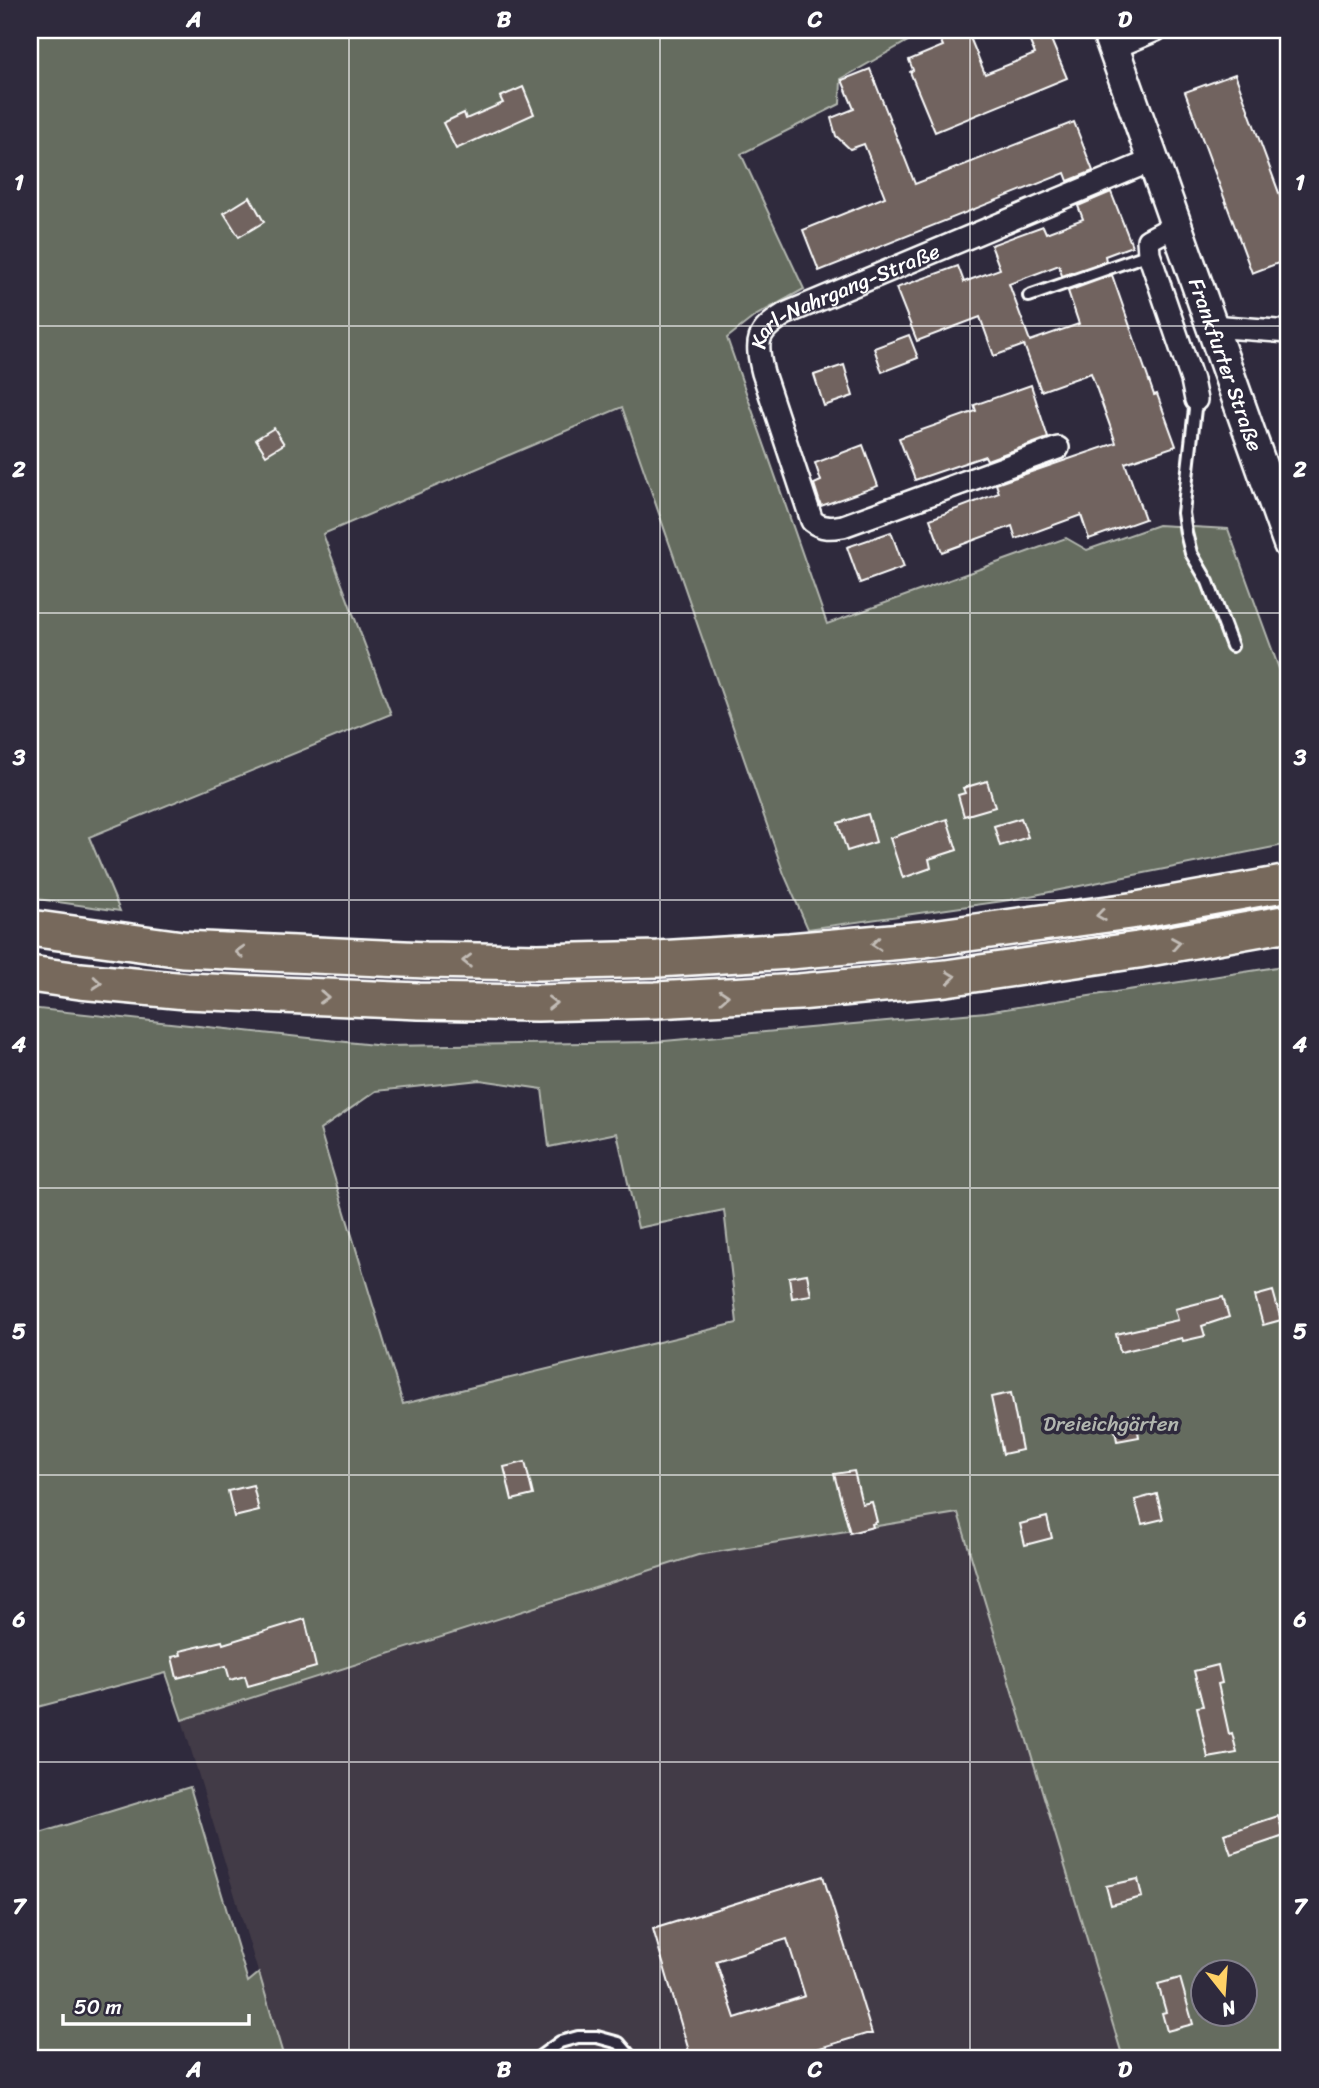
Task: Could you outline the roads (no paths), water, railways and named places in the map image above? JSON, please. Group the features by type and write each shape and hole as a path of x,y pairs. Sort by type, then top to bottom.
{"main road":[{"name":"Frankfurter Straße","path":"1110,39 1283,516 1289,544"},
{"path":"30,928 196,950 526,962 658,959 925,939 1137,910 1289,883"},
{"path":"30,974 186,991 537,1003 656,1000 799,992 946,978 1138,950 1289,923"}],"street":[{"path":"1110,39 1156,30"},
{"name":"Karl-Nahrgang-Straße","path":"1058,449 843,526 819,526 812,521 763,373 758,355 759,337 766,326 785,313 1153,160"},
{"path":"1149,254 1148,240 1176,225"},
{"name":"Frankfurter Straße","path":"1149,254 1192,380 1196,400"},
{"path":"1212,326 1289,332"}],"lane":[{"path":"1029,296 1149,254"},
{"path":"1196,400 1183,513 1185,533 1191,553 1208,582 1232,646"},
{"path":"538,2058 560,2042 578,2037 597,2037 619,2043 632,2058"}],"park label":[{"name":"Dreieichgärten","path":"1111,1424"}]}
